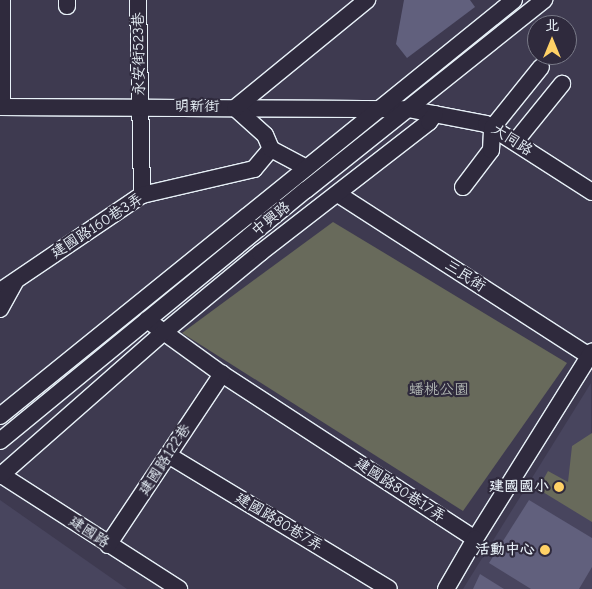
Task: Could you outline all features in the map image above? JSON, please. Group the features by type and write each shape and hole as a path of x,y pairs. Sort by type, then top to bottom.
{"street":[{"path":"1,107 2,0"},
{"name":"永安街523巷","path":"138,0 142,194"},
{"name":"中興路","path":"0,441 147,320 393,110 514,0"},
{"name":"中興路","path":"0,416 306,168 393,110 544,0"},
{"path":"306,168 271,148 265,135 235,108 363,1"},
{"path":"463,187 491,150 492,128 541,67"},
{"path":"515,142 562,84"},
{"name":"明新街","path":"1,107 393,110"},
{"name":"大同路","path":"393,110 435,114 486,124 592,192"},
{"path":"0,475 163,333 260,253 428,122 435,114"},
{"name":"建國路160巷3弄","path":"0,291 142,194 254,169 271,148"},
{"name":"三民街","path":"338,194 591,355"},
{"path":"0,309 16,280"},
{"name":"建國路80巷17弄","path":"147,320 222,374 475,539"},
{"path":"446,589 475,539 591,355"},
{"name":"建國路122巷","path":"108,545 222,374"},
{"name":"建國路80巷7弄","path":"168,455 389,589"},
{"name":"建國路","path":"0,475 179,589"}],"shaded area":[{"name":"建國國小","path":"591,383 592,589 463,589"},
{"path":"0,500 127,589 0,589"}],"green space":[{"name":"蟠桃公園","path":"333,222 567,363 463,511 182,333"},
{"path":"592,433 592,522 538,489 548,471 568,482 572,446"}],"building":[{"path":"404,0 470,0 475,7 407,58 396,44"},
{"name":"活動中心","path":"529,500 592,538 592,567 579,589 531,589 489,563"},
{"path":"480,574 504,589 473,589"}],"place":[{"name":"建國國小","path":"559,487"},
{"name":"活動中心","path":"545,550"}]}
